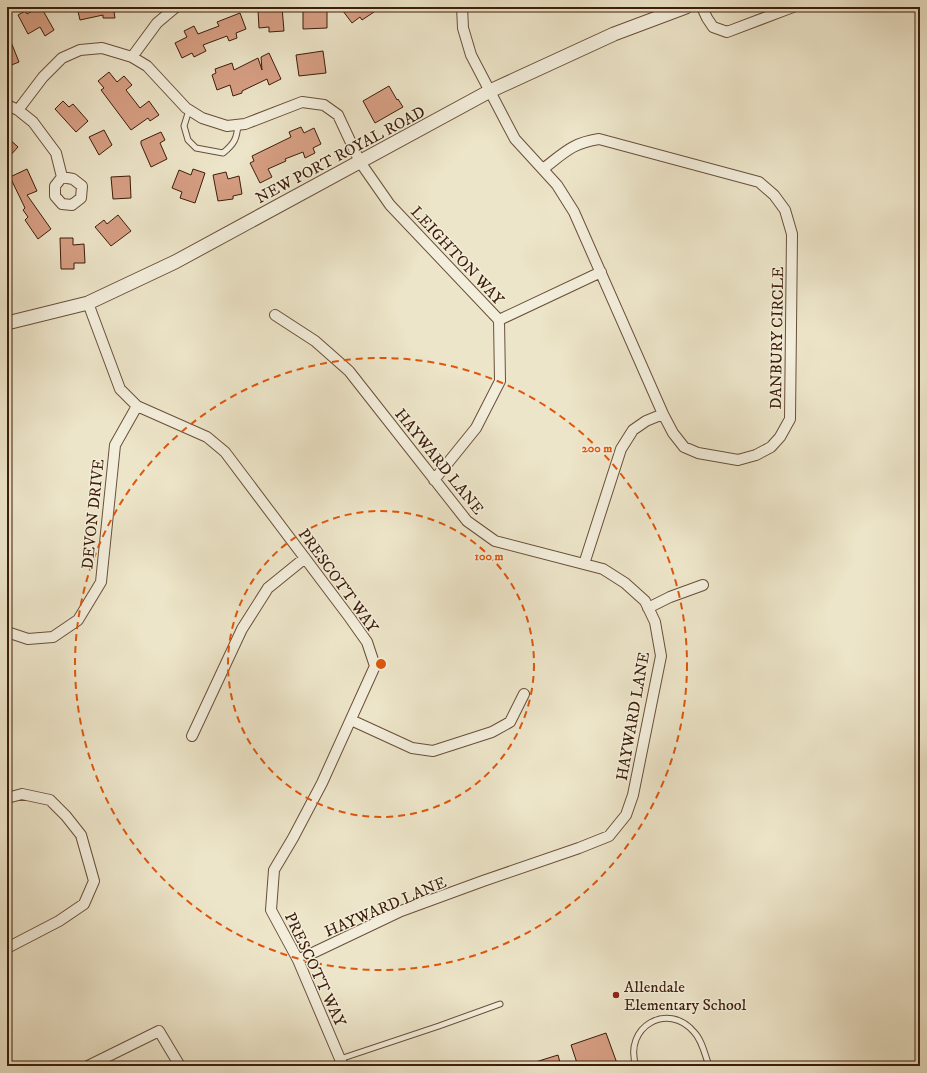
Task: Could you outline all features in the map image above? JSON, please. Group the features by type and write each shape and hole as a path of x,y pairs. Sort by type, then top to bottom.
{"street":[{"path":"132,57 157,23 176,7"},
{"name":"DANBURY CIRCLE","path":"462,7 463,28 471,55 515,139 542,169 557,185 574,212 664,414 674,433 684,447 698,453 738,460 771,447 780,437 790,419 792,234 785,210 774,195 759,182 599,139 585,141 573,146 542,169"},
{"name":"NEW PORT ROYAL ROAD","path":"7,323 88,302 175,262 490,91 614,34 686,7"},
{"path":"702,7 713,27 727,32 793,7"},
{"name":"LEIGHTON WAY","path":"18,110 43,77 62,58 80,50 102,48 132,57 147,66 189,110 202,118 227,126 245,124 302,102 324,105 338,116 360,162 390,205 499,320 500,381 476,428 434,480"},
{"path":"7,105 18,110 33,122 56,153 62,177"},
{"path":"499,320 601,272"},
{"name":"PRESCOTT WAY","path":"88,302 120,389 137,406 207,437 225,452 367,642 375,666 322,783 274,870 272,910 298,960 342,1062"},
{"name":"HAYWARD LANE","path":"275,315 315,341 349,371 467,522 495,541 603,569 625,583 645,601 656,622 661,656 633,795 626,815 610,836 401,911 298,960"},
{"name":"DEVON DRIVE","path":"7,632 28,638 53,637 78,620 101,582 114,445 137,406"},
{"path":"584,564 621,449 633,430 646,421 664,414"},
{"path":"192,736 242,629 268,588 305,558"},
{"path":"648,608 670,597 703,585"},
{"path":"351,720 412,748 433,751 492,732 510,722 524,694"},
{"path":"7,798 22,794 50,800 66,816 81,835 94,881 84,904 59,921 7,948"},
{"path":"88,1066 159,1031 180,1066"}],"lane":[{"path":"189,110 184,126 188,140 196,148 223,153 232,145 237,135 238,124"},
{"path":"342,1062 500,1004"},
{"path":"636,1066 633,1057 633,1048 639,1032 650,1023 659,1019 667,1018 678,1019 688,1025 696,1033 709,1066"}],"building":[{"path":"41,7 54,30 45,36 40,27 28,34 18,15 25,11 27,14"},
{"path":"77,7 122,7 122,10 114,12 115,18 103,18 103,15 80,20"},
{"path":"271,7 282,7 284,31 269,32 269,27 259,28 258,10 272,9"},
{"path":"316,7 327,7 327,28 303,29 303,10 316,10"},
{"path":"340,7 371,7 374,12 362,20 360,17 352,23"},
{"path":"240,13 246,29 236,33 237,38 229,41 227,36 203,45 206,51 194,57 192,53 182,58 175,43 187,37 184,31 194,26 198,34 219,26 217,22"},
{"path":"7,32 19,62 9,66 7,60"},
{"path":"323,51 326,73 299,76 296,55"},
{"path":"269,53 281,79 269,85 267,79 242,91 242,93 233,96 230,85 217,90 212,75 216,73 215,69 232,63 234,70 258,58 262,70 261,57"},
{"path":"109,72 117,82 124,76 132,85 126,90 140,108 149,101 159,115 150,121 148,118 131,130 101,90 104,88 98,81"},
{"path":"389,86 403,107 375,123 363,101"},
{"path":"63,101 69,107 73,104 88,121 76,132 55,109"},
{"path":"301,127 304,133 314,128 321,144 313,148 315,153 305,158 303,152 285,159 286,161 268,169 272,177 260,183 250,163 254,161 252,156 291,137 289,132"},
{"path":"104,130 112,145 99,155 89,137"},
{"path":"161,132 165,140 160,143 167,159 151,167 141,141"},
{"path":"7,137 18,147 7,159"},
{"path":"27,169 37,191 27,195 51,229 38,239 25,220 28,217 23,210 25,208 10,177"},
{"path":"193,169 205,173 195,203 180,198 182,192 172,188 179,170 191,175"},
{"path":"226,172 228,179 239,176 242,194 233,196 233,199 218,201 213,175"},
{"path":"130,176 131,198 113,199 111,177"},
{"path":"118,215 131,231 111,246 95,227 104,220 107,224"},
{"path":"60,238 73,238 73,245 84,244 85,263 74,263 74,269 61,269"},
{"path":"606,1033 618,1066 578,1066 571,1045"},
{"path":"558,1055 561,1066 529,1066 529,1064"}],"place":[{"name":"Allendale Elementary School","path":"616,995"}]}
